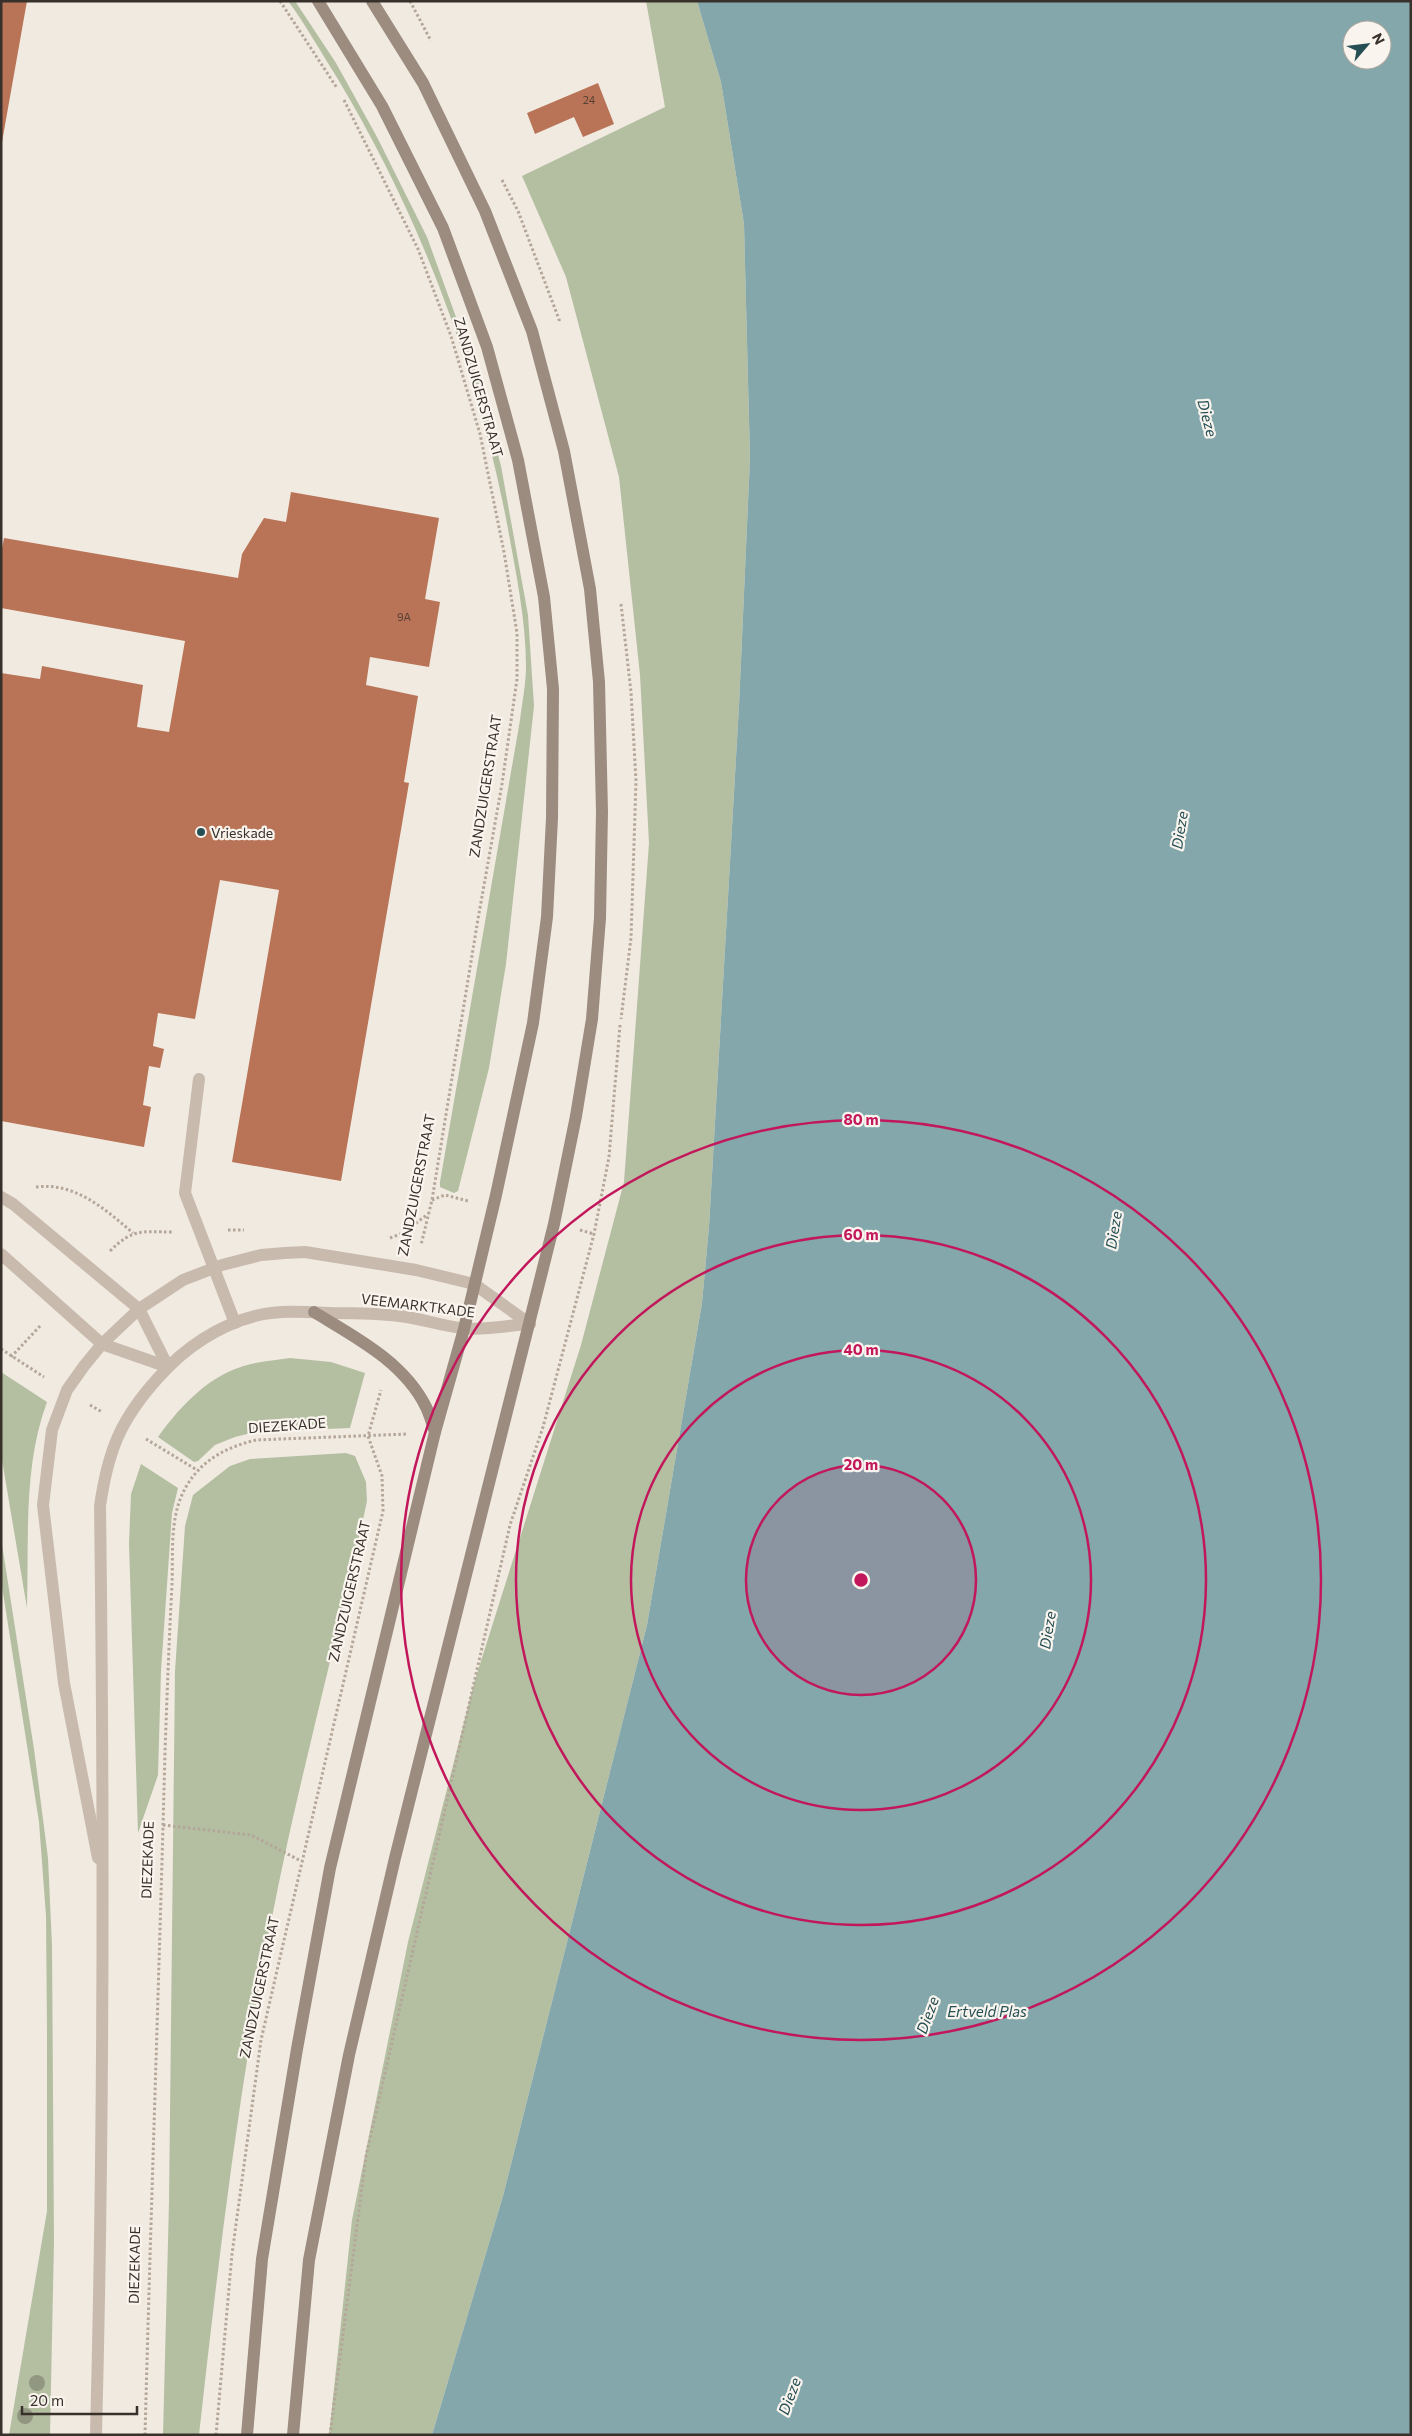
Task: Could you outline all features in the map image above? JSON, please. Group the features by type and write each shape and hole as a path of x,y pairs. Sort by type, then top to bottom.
{"main road":[{"name":"ZANDZUIGERSTRAAT","path":"247,2435 262,2260 297,2049 330,1868 435,1432 464,1328 496,1195 533,1023 547,918 552,818 554,689 544,597 518,460 487,347 443,228 382,106 318,1"},
{"path":"293,2435 309,2260 349,2055 395,1858 530,1324 576,1116 592,1019 600,918 602,812 599,682 590,589 564,451 532,331 485,211 423,83 372,1"},
{"path":"314,1312 365,1343 389,1361 425,1406 435,1432"}],"street":[{"path":"199,1079 185,1193 235,1323"},
{"path":"1,1197 13,1204 139,1309 168,1367"},
{"name":"VEEMARKTKADE","path":"102,1344 139,1309 183,1280 214,1268 261,1255 305,1252 416,1270 474,1284 530,1324"},
{"path":"1,1254 102,1344 168,1367"},
{"name":"VEEMARKTKADE","path":"168,1367 211,1334 235,1323 260,1315 314,1312 383,1314 464,1328 530,1324"},
{"path":"102,1344 67,1390 52,1430 43,1506 64,1683 104,1889"},
{"path":"96,2435 102,2199 104,1889 100,1506 110,1454 122,1425 145,1393 168,1367"}],"path":[{"path":"280,1 338,90"},
{"name":"ZANDZUIGERSTRAAT","path":"344,98 418,249 451,336 480,434 504,552 517,633 517,679 502,784 432,1200 416,1270"},
{"path":"33,1188 50,1185 72,1190 98,1204 133,1232"},
{"path":"1,1348 12,1357 197,1470"},
{"path":"368,1436 389,1361"},
{"name":"ZANDZUIGERSTRAAT","path":"216,2435 232,2254 261,2040 383,1512 382,1476 368,1436"},
{"name":"DIEZEKADE","path":"146,2435 152,2165 174,1530 181,1498 197,1470 220,1452 238,1444 256,1440 368,1436"},
{"path":"163,1825 251,1835 301,1861"}],"green space":[{"path":"288,1 295,1 336,63 377,137 427,237 477,375 501,466 528,615 534,706 506,964 489,1068 458,1191 454,1193 440,1187 440,1182 524,693 526,649 520,597 508,529 480,410 463,352 442,295 394,183 366,129 336,76"},
{"path":"646,1 697,1 721,82 744,224 750,458 739,706 709,1227 702,1303 647,1625 503,2196 432,2435 329,2435 352,2220 408,1942 474,1683 581,1345 624,1182 649,843 640,675 619,477 566,277 522,176 665,107"},
{"path":"290,1358 331,1362 365,1373 350,1428 255,1432 215,1445 198,1461 194,1462 158,1437 187,1402 223,1375 236,1368 251,1364"},
{"path":"1,1372 47,1402 39,1426 31,1477 27,1608 1,1454"},
{"path":"346,1453 355,1456 366,1482 367,1501 288,1840 259,1988 225,2211 199,2435 163,2435 169,2202 175,1671 185,1526 193,1495 230,1466 250,1459"},
{"path":"141,1464 178,1488 172,1513 161,1671 158,1775 138,1833 129,1543 131,1494"},
{"path":"1,1538 34,1749 48,1858 52,1945 54,2241 50,2435 9,2435 47,2211 46,1916 39,1822 1,1580"}],"water":[{"name":"Ertveld Plas","path":"697,1 1411,1 1411,2435 432,2435 503,2196 647,1625 702,1303 709,1227 739,706 750,458 744,224 721,82"}],"building":[{"path":"1,1 27,1 2,142 1,142"},
{"path":"598,83 614,124 583,137 574,117 535,134 527,113"},
{"name":"Vrieskade","path":"291,492 439,518 425,599 440,602 429,667 370,657 366,685 418,696 404,782 409,783 341,1181 232,1162 279,890 220,880 195,1019 158,1013 153,1046 164,1049 160,1068 149,1066 143,1105 151,1107 144,1147 1,1121 1,673 40,679 42,666 143,685 137,727 169,732 185,641 1,608 1,554 4,538 238,578 242,554 264,518 286,522"}],"place":[{"name":"Vrieskade","path":"201,832"}],"water label":[{"name":"Dieze","path":"1208,418"},
{"name":"Dieze","path":"1179,830"},
{"name":"Dieze","path":"1113,1230"},
{"name":"Dieze","path":"1047,1630"},
{"name":"Dieze","path":"927,2015"},
{"name":"Dieze","path":"789,2396"}]}
